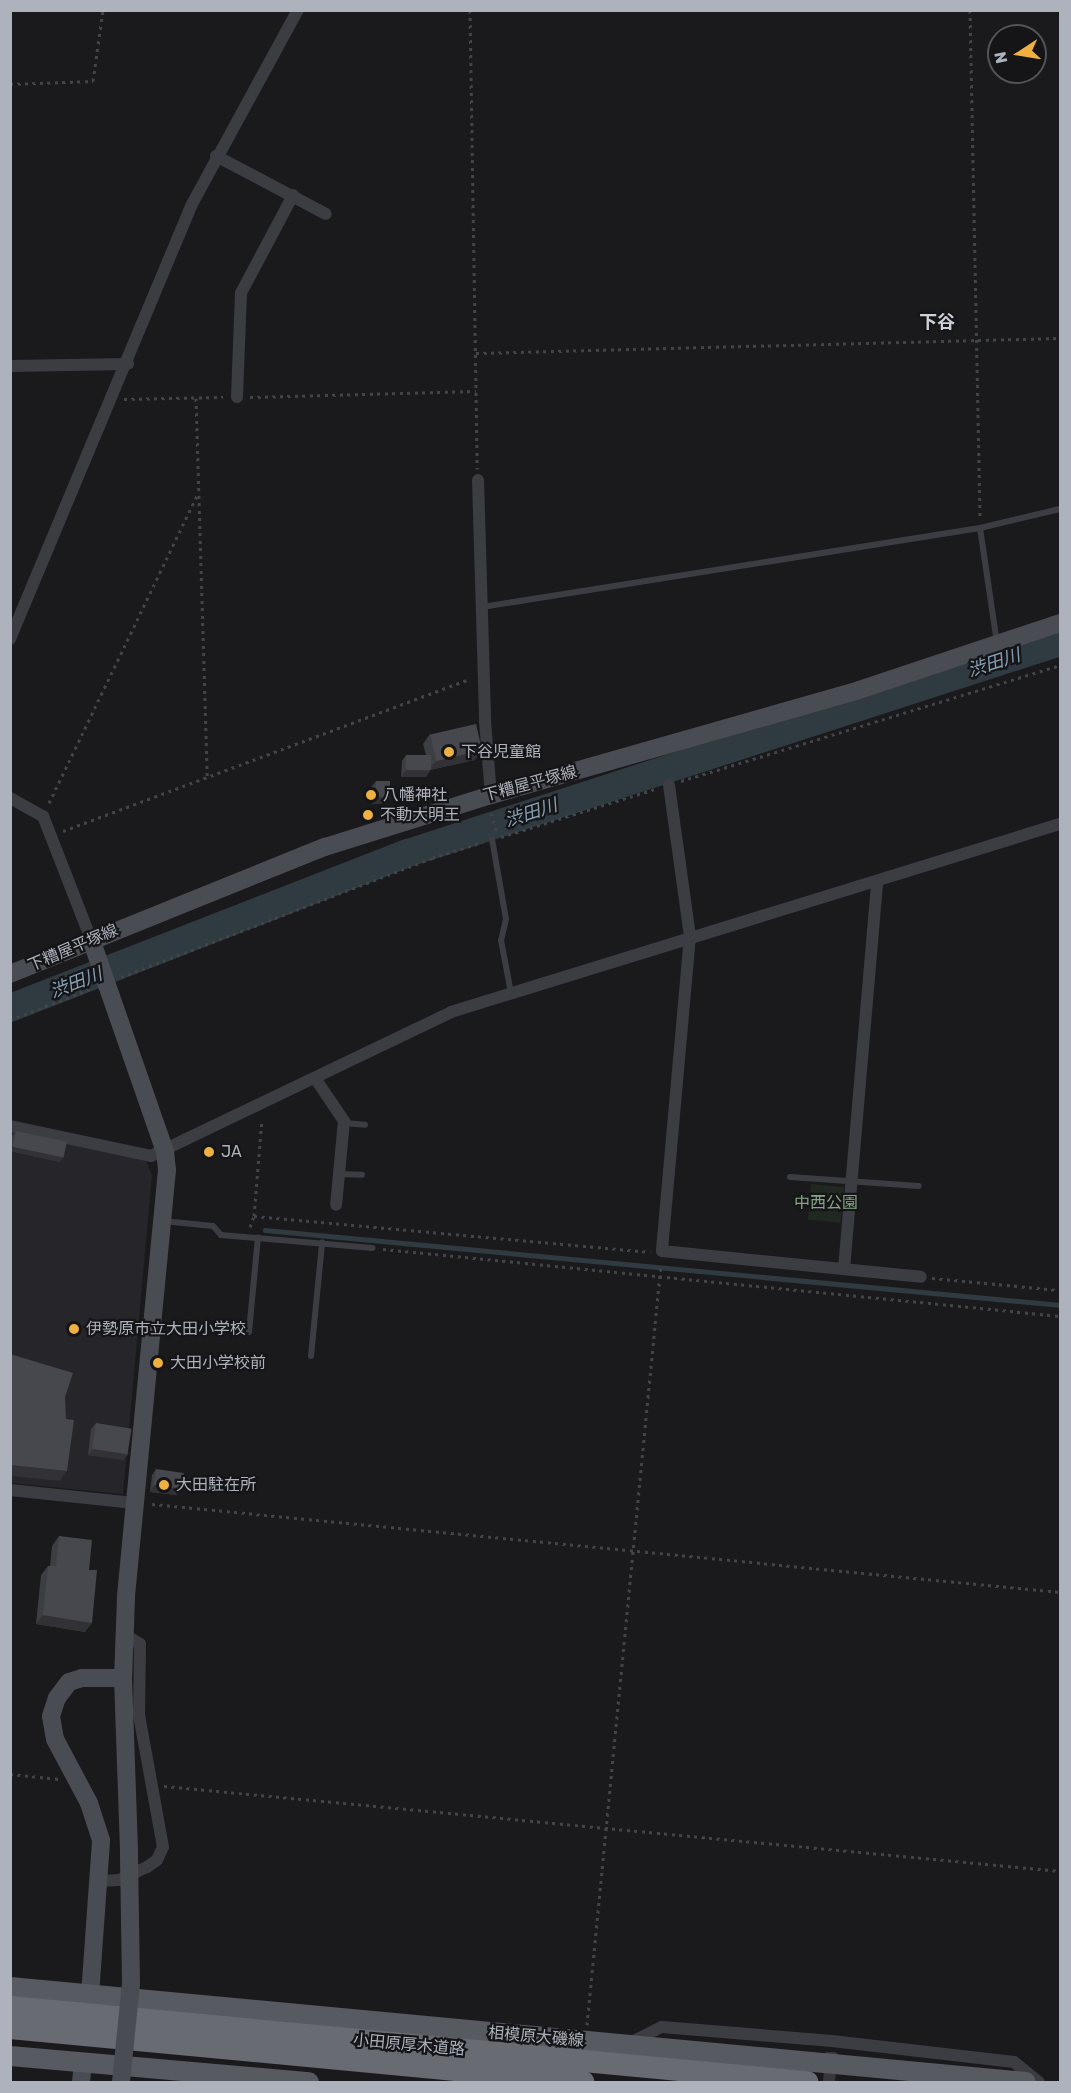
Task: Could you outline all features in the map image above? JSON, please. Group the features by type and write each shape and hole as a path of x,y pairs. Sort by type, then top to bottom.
{"highway":[{"name":"小田原厚木道路","path":"10,2007 807,2082"},
{"name":"小田原厚木道路","path":"10,2028 584,2082"}],"main road":[{"name":"相模原大磯線","path":"10,1987 1026,2082"},
{"path":"10,2056 309,2082"}],"street":[{"path":"10,639 128,364 191,206 216,156 298,10"},
{"path":"216,156 327,214"},
{"path":"237,397 241,293 293,195"},
{"path":"10,366 128,364"},
{"path":"478,480 489,795"},
{"name":"下糟屋平塚線","path":"10,975 94,947 325,847 489,795 669,747 1060,624"},
{"path":"669,785 690,936 662,1251 921,1277"},
{"path":"10,798 43,816 106,981 165,1151 167,1170 134,1503 124,1635 123,1678 131,1983 121,2082"},
{"path":"10,1126 151,1156 451,1012 690,936 877,882 1060,824"},
{"path":"844,1269 877,882"},
{"path":"315,1078 344,1123 336,1205"},
{"path":"10,1490 134,1503"},
{"path":"100,1881 119,1880 157,1860 163,1847 139,1715 141,1644 124,1635"},
{"path":"90,1995 100,1881 99,1831 78,1781 55,1739 51,1721 54,1704 64,1687 76,1679 123,1678"},
{"path":"624,2046 662,2027 1014,2062 1039,2082"},
{"path":"81,2082 83,2063"}],"lane":[{"path":"481,607 980,528 1060,509"},
{"path":"980,528 997,645"},
{"path":"495,839 506,919 501,940 511,994"},
{"path":"344,1123 365,1125"},
{"path":"339,1174 362,1176"},
{"path":"790,1177 919,1186"},
{"path":"162,1221 213,1226 221,1235 372,1248"},
{"path":"249,1332 258,1237"},
{"path":"311,1356 322,1244"}],"path":[{"path":"10,84 93,81 104,10"},
{"path":"470,10 478,480"},
{"path":"970,10 980,528"},
{"path":"476,353 1060,338"},
{"path":"113,399 476,392"},
{"path":"196,398 207,777"},
{"path":"43,816 199,492"},
{"path":"10,1020 106,981 432,858 1060,665"},
{"path":"51,836 483,674"},
{"path":"489,795 495,839"},
{"path":"250,1237 254,1216 263,1104"},
{"path":"254,1216 662,1251 586,2042"},
{"path":"372,1248 1060,1316"},
{"path":"921,1277 1060,1290"},
{"path":"134,1503 1060,1592"},
{"path":"10,1774 78,1781"},
{"path":"151,1785 1060,1871"}],"shaded area":[{"name":"伊勢原市立大田小学校","path":"10,1132 145,1158 152,1175 123,1494 11,1483"}],"green space":[{"name":"中西公園","path":"811,1184 844,1187 841,1223 808,1220"}],"building":[{"path":"476,724 482,750 436,761 430,735"},
{"path":"406,755 431,755 431,770 406,770"},
{"path":"376,781 390,781 390,797 376,797"},
{"path":"16,1131 67,1142 64,1157 13,1147"},
{"path":"10,1354 73,1373 65,1397 66,1419 74,1420 67,1471 10,1465"},
{"path":"96,1423 132,1429 127,1454 92,1449"},
{"path":"156,1469 184,1473 182,1489 154,1485"},
{"path":"59,1536 92,1540 89,1570 97,1570 92,1623 43,1615 48,1566 56,1566"}],"waterway":[{"name":"渋田川","path":"10,1008 408,853 1060,642"},
{"path":"265,1230 1060,1305"}],"tunnel":[{"path":"829,2082 832,2046"}],"place":[{"name":"下谷児童館","path":"449,752"},
{"name":"八幡神社","path":"371,795"},
{"name":"不動大明王","path":"368,815"},
{"name":"JA","path":"209,1152"},
{"name":"伊勢原市立大田小学校","path":"74,1329"},
{"name":"大田小学校前","path":"158,1363"},
{"name":"大田駐在所","path":"164,1485"}],"district":[{"name":"下谷","path":"937,322"}]}
